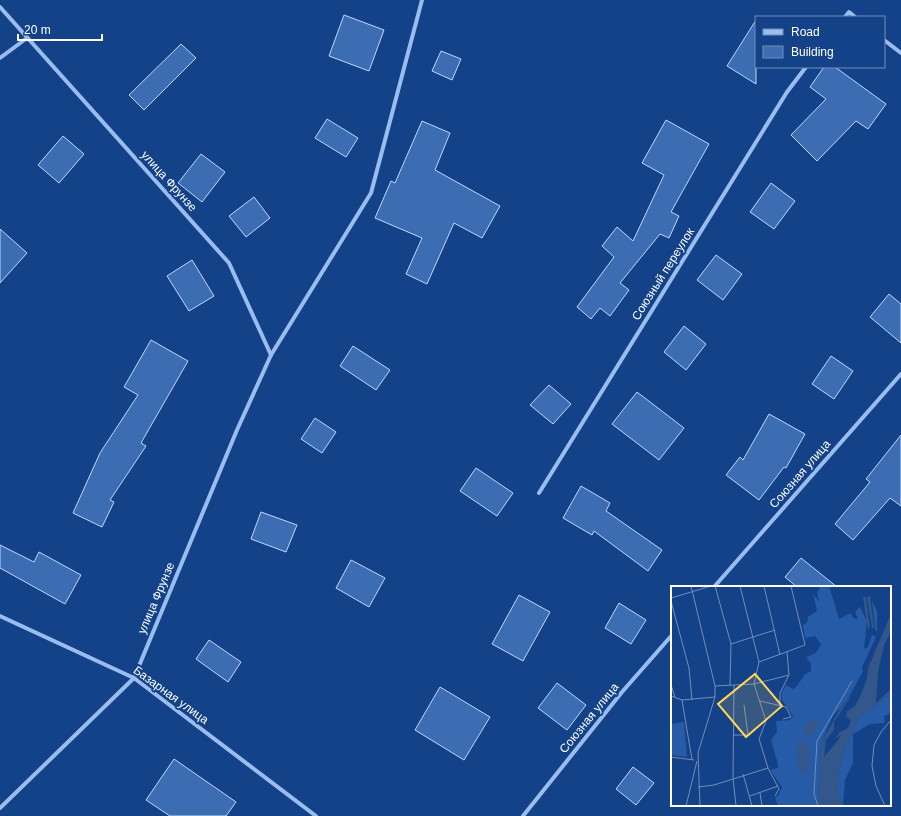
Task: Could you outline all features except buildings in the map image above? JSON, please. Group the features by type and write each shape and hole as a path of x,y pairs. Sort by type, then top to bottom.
{"street":[{"name":"улица Фрунзе","path":"0,808 134,678 236,430 271,355 371,193 422,0"},
{"name":"улица Фрунзе","path":"0,7 229,263 271,355"},
{"path":"846,16 849,12 854,16"},
{"path":"0,58 27,38"},
{"path":"885,41 901,53"},
{"name":"Союзный переулок","path":"539,493 783,98 805,68"},
{"name":"Союзная улица","path":"715,586 901,374"},
{"name":"Базарная улица","path":"0,616 134,678 316,816"},
{"name":"Союзная улица","path":"524,816 622,692 671,636"}]}
